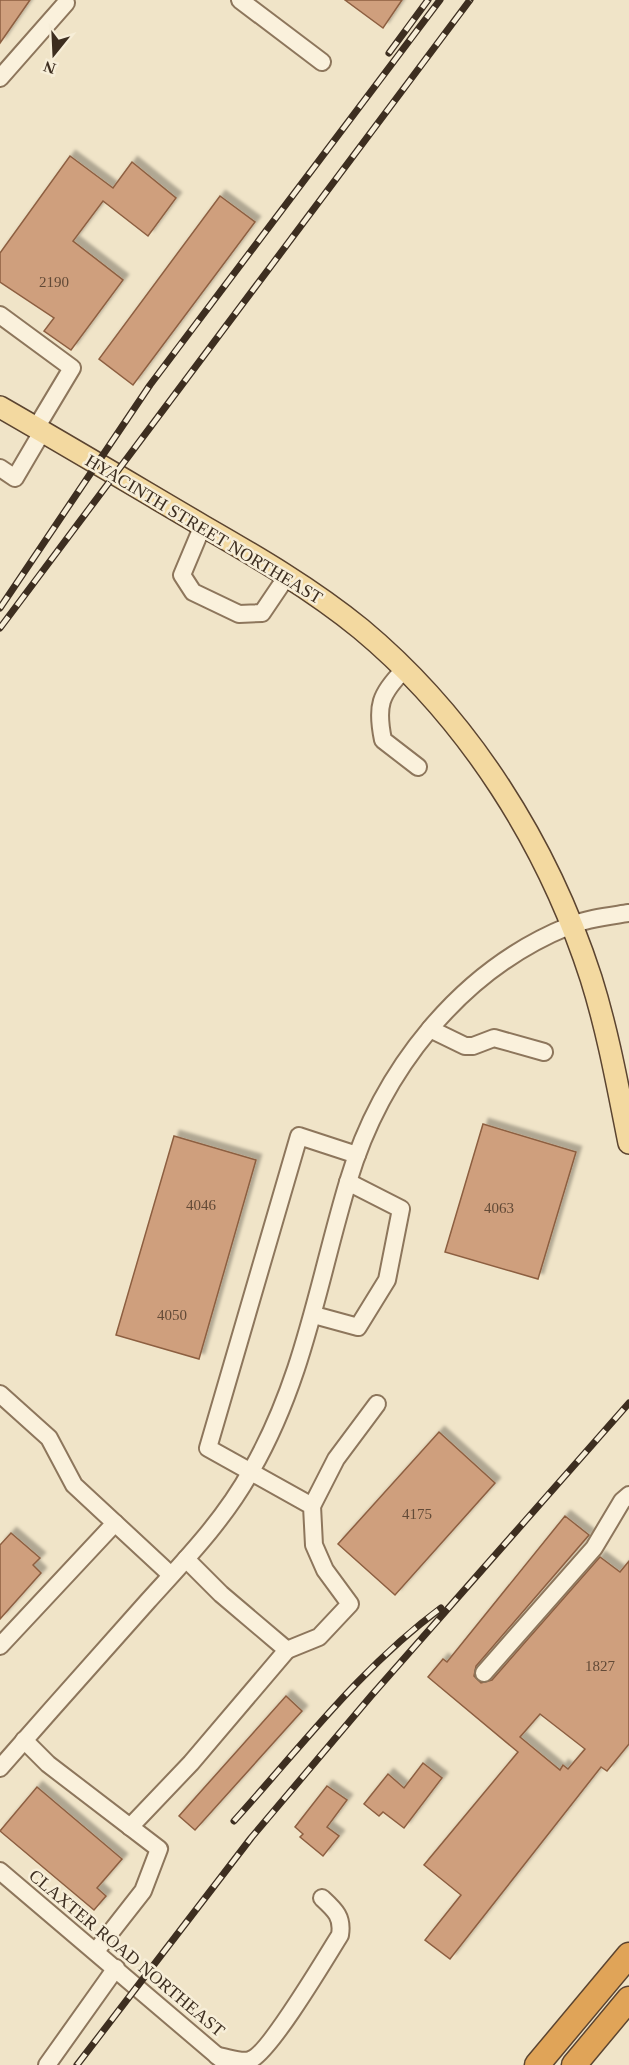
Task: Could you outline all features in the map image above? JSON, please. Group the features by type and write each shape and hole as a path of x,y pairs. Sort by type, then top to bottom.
{"highway":[{"path":"537,2065 629,1955"},
{"path":"574,2065 629,1999"}],"main road":[{"name":"HYACINTH STREET NORTHEAST","path":"0,407 287,576 361,629 440,706 500,786 523,824 572,925 591,979 606,1036 629,1143"}],"street":[{"path":"240,0 322,62"},
{"path":"0,78 66,3"},
{"path":"0,315 72,368 15,478 0,468"},
{"path":"202,525 182,575 193,592 238,614 262,613 287,576"},
{"path":"404,670 386,688 378,716 383,740 418,767"},
{"path":"0,1768 186,1559 238,1493 252,1470 276,1424 291,1388 314,1315 357,1155 377,1108 398,1071 430,1029 480,979 536,941 572,925 629,913"},
{"path":"430,1029 465,1046 473,1046 494,1038 544,1052"},
{"path":"312,1506 252,1470 208,1448 299,1136 357,1155"},
{"path":"314,1315 358,1327 387,1280 401,1209 348,1182"},
{"path":"0,1394 49,1438 74,1485 171,1575"},
{"path":"130,1827 191,1762 286,1650 319,1637 350,1604 325,1570 314,1545 312,1506 336,1459 377,1404"},
{"path":"484,1673 594,1548 622,1501 629,1495"},
{"path":"0,1646 115,1523"},
{"path":"186,1559 221,1594 286,1650"},
{"path":"24,1740 48,1764 159,1850 143,1891 96,1951"},
{"name":"CLAXTER ROAD NORTHEAST","path":"0,1870 223,2060"},
{"path":"223,2060 249,2061 258,2055 278,2030 340,1935 342,1925 338,1913 322,1898"},
{"path":"47,2065 116,1968"}],"building":[{"path":"0,0 30,0 0,43"},
{"path":"345,0 402,0 383,28"},
{"path":"70,156 113,188 132,162 176,198 148,236 103,201 73,241 123,280 71,350 44,331 54,318 0,282 0,253"},
{"path":"220,196 255,222 133,385 99,359"},
{"path":"483,1124 576,1152 538,1279 445,1252"},
{"path":"174,1136 256,1160 199,1359 116,1335"},
{"path":"439,1432 495,1483 395,1595 338,1544"},
{"path":"565,1516 589,1535 476,1666 474,1676 481,1683 492,1680 600,1557 620,1572 629,1561 629,1744 607,1771 601,1767 450,1959 425,1940 461,1895 424,1865 518,1752 428,1677 443,1659 447,1662","holes":["540,1714 585,1749 568,1769 563,1765 560,1770 520,1737"]},
{"path":"11,1533 40,1558 33,1565 41,1573 0,1619 0,1545"},
{"path":"286,1696 302,1711 195,1830 179,1816"},
{"path":"423,1763 442,1778 404,1828 383,1812 379,1816 364,1804 388,1774 404,1788"},
{"path":"327,1786 347,1800 327,1827 339,1836 323,1856 300,1837 303,1834 295,1827"},
{"path":"37,1787 122,1859 97,1888 106,1896 94,1910 0,1831"}],"railway":[{"path":"389,53 428,0"},
{"path":"0,608 150,385 440,0"},
{"path":"0,628 470,0"},
{"path":"77,2065 251,1838 371,1696 629,1403"},
{"path":"234,1821 358,1682 412,1631 441,1608"}]}
